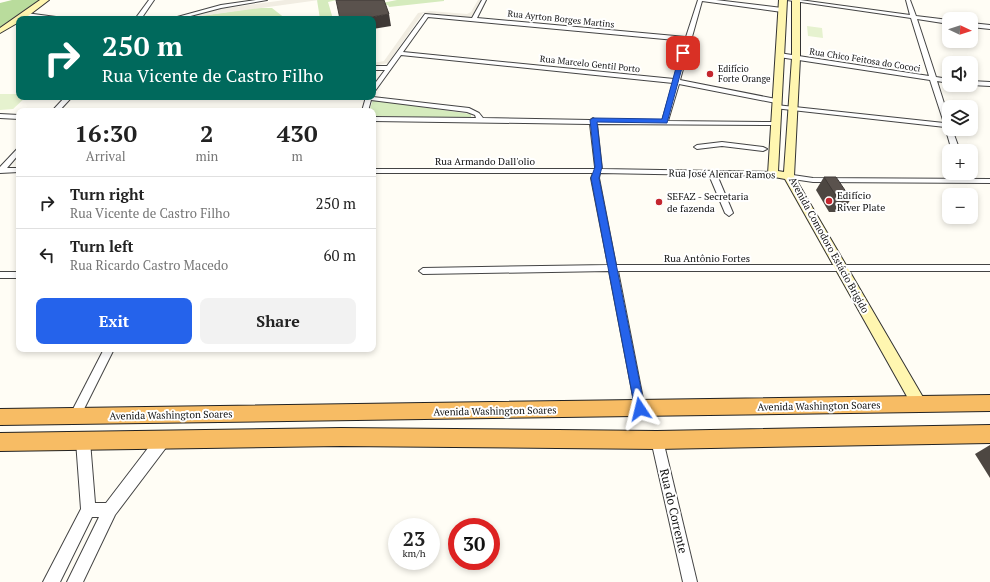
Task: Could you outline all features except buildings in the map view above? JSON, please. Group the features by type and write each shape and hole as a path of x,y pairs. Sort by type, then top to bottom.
{"highway":[{"name":"Avenida Washington Soares","path":"0,417 990,403"},
{"path":"0,442 423,437 657,440 990,434"}],"main road":[{"path":"24,16 46,0"},
{"name":"Avenida Comodoro Estácio Brigido","path":"773,174 768,150 775,124 783,0"},
{"name":"Avenida Comodoro Estácio Brigido","path":"794,0 796,58 789,176 919,404"},
{"path":"0,31 16,21"},
{"name":"Rua José Alencar Ramos","path":"773,174 789,176"}],"street":[{"path":"140,16 152,0"},
{"path":"186,16 221,7 265,0"},
{"path":"474,18 484,0"},
{"path":"665,121 687,39 700,0"},
{"path":"704,0 782,10"},
{"path":"794,0 942,21"},
{"path":"908,0 912,17 942,106"},
{"name":"Rua Ayrton Borges Martins","path":"400,53 425,17 432,15 687,39"},
{"path":"978,25 990,27"},
{"path":"376,86 400,53"},
{"name":"Rua Marcelo Gentil Porto","path":"400,53 675,81 792,109 942,124"},
{"name":"Rua Chico Feitosa do Cococi","path":"779,55 942,81"},
{"path":"376,68 389,68"},
{"path":"978,83 990,84"},
{"path":"376,98 469,110 477,114 480,120"},
{"path":"58,108 66,100"},
{"path":"0,116 16,116"},
{"path":"376,119 593,120 775,124"},
{"path":"593,120 598,164 595,178 614,268 640,409"},
{"path":"697,147 722,144 768,150"},
{"path":"0,170 16,153"},
{"path":"0,170 16,170"},
{"name":"Rua Armando Dall'olio","path":"376,171 597,171"},
{"name":"Rua José Alencar Ramos","path":"597,171 773,174"},
{"path":"712,173 730,213"},
{"name":"Rua José Alencar Ramos","path":"789,176 813,180 942,177"},
{"name":"Rua José Alencar Ramos","path":"978,179 989,181"},
{"name":"Rua Antônio Fortes","path":"423,271 614,268 990,268"},
{"path":"0,275 16,275"},
{"path":"75,416 107,352"},
{"path":"74,582 110,510 163,440"},
{"name":"Rua do Corrente","path":"657,440 690,582"},
{"path":"51,582 88,510 83,441"},
{"path":"88,510 110,510"}],"green space":[{"path":"12,0 39,0 0,27 0,3"},
{"path":"317,0 337,0 328,2 332,16 320,16"},
{"path":"397,0 444,1 389,7 388,5 383,5 382,3"},
{"path":"255,8 272,8 282,16 200,16"},
{"path":"807,26 822,28 823,38 808,36"},
{"path":"0,94 16,94 16,100 23,100 13,109 0,110"},
{"path":"373,100 471,114 471,118 376,116 376,108 370,108"}],"shaded area":[{"path":"285,0 319,0 202,16 191,16 213,10"},
{"path":"478,0 483,0 474,15 470,17 423,13 388,63 376,65 376,62 384,61 418,13 430,11 467,14 471,12"}],"place":[{"name":"Edifício Forte Orange","path":"710,74"},
{"name":"Edifício River Plate","path":"829,201"},
{"name":"SEFAZ - Secretaria de fazenda","path":"659,202"}],"route":[{"path":"640,409 614,268 595,178 598,167 593,120 665,121 683,53"}]}
